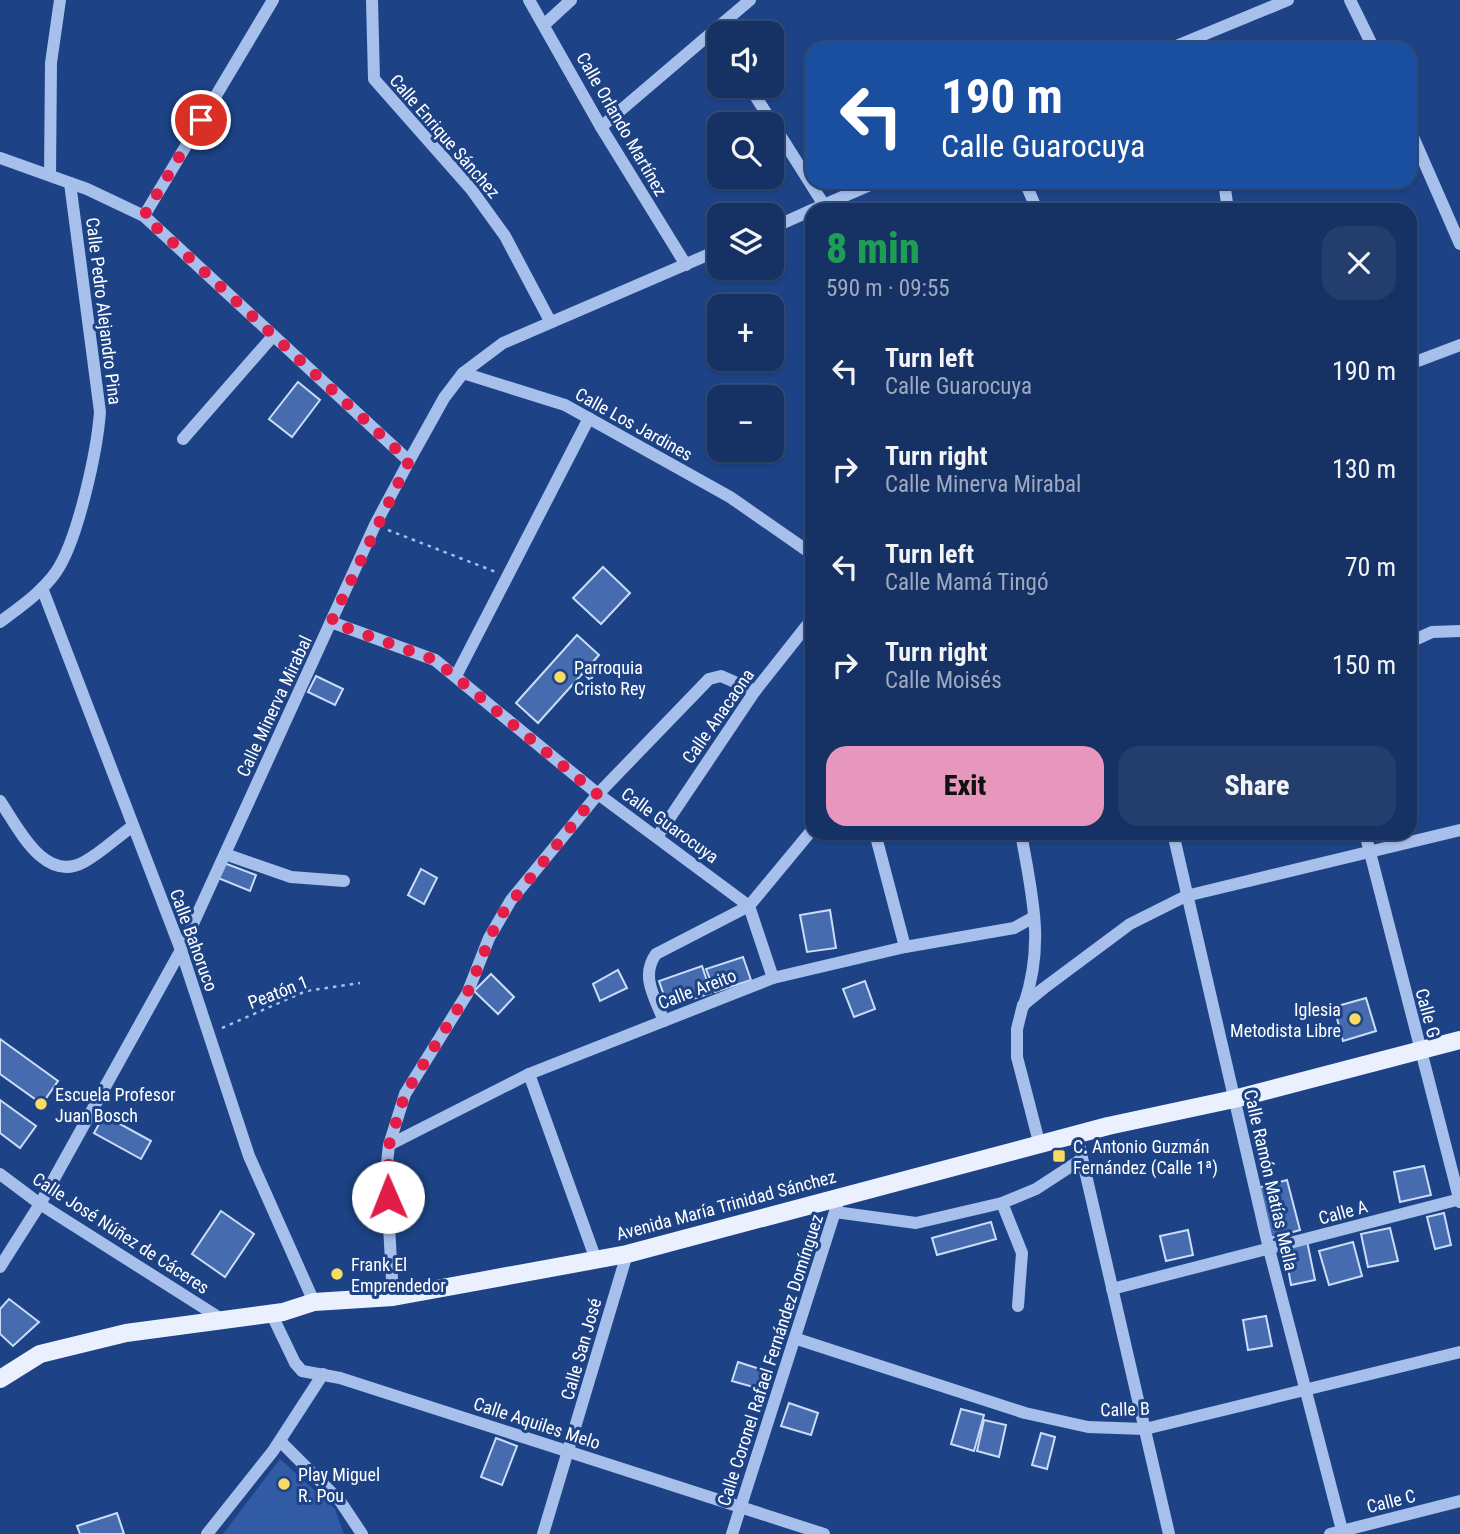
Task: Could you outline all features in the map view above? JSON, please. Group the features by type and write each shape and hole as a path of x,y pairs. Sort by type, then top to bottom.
{"main road":[{"name":"Avenida María Trinidad Sánchez","path":"0,1379 40,1354 126,1333 271,1313 314,1303 393,1297 627,1254 838,1204 1108,1126 1234,1099 1460,1040"}],"street":[{"path":"50,175 51,63 60,0"},
{"path":"144,216 273,0"},
{"name":"Calle Enrique Sánchez","path":"372,0 371,71 374,79 471,189 505,236 550,321"},
{"name":"Calle Orlando Martínez","path":"530,0 601,127 686,265"},
{"path":"545,24 571,0"},
{"path":"730,21 750,0"},
{"path":"1196,42 1288,0"},
{"path":"1350,0 1371,42"},
{"path":"601,127 707,43"},
{"path":"755,98 805,188"},
{"path":"1417,146 1460,244"},
{"path":"0,158 70,183 144,216 409,461"},
{"name":"Calle Pedro Alejandro Pina","path":"0,621 42,588 64,559 98,435 100,412 70,183"},
{"path":"828,203 861,189"},
{"path":"784,223 805,213"},
{"name":"Calle Minerva Mirabal","path":"0,1267 40,1203 181,950 375,525 444,398 463,373 503,343 707,255"},
{"path":"183,439 273,337"},
{"path":"1417,361 1460,345"},
{"name":"Calle Los Jardines","path":"463,373 565,405 730,497 805,549"},
{"path":"456,676 589,418"},
{"name":"Calle Bahoruco","path":"42,588 181,950 249,1156 314,1303"},
{"name":"Calle Guarocuya","path":"331,622 435,660 597,794 749,906"},
{"name":"Calle Anacaona","path":"657,837 755,691 805,628"},
{"path":"1417,639 1432,632 1460,631"},
{"path":"393,1297 386,1172 389,1145 405,1094 467,994 498,919 597,794 709,679 721,676 755,691"},
{"path":"0,801 36,853 50,864 65,867 83,863 133,826"},
{"path":"1023,1005 1130,924 1186,896 1460,830"},
{"path":"664,1021 648,979 649,964 656,954 749,906 805,838"},
{"path":"877,840 905,947"},
{"path":"1022,840 1037,953 1017,1029 1017,1057 1040,1146"},
{"name":"Calle Ramón Matías Mella","path":"1174,840 1338,1533"},
{"name":"Calle G","path":"1366,840 1460,1200"},
{"path":"225,854 291,877 344,881"},
{"path":"749,906 773,978"},
{"name":"Calle Areito","path":"389,1145 529,1073 773,978 905,947 1014,928 1034,917"},
{"path":"529,1073 596,1260"},
{"path":"1077,1136 1169,1534"},
{"path":"838,1204 916,1223 1002,1203 1036,1189 1082,1159"},
{"name":"Calle José Núñez de Cáceres","path":"0,1174 40,1203 223,1320"},
{"name":"Calle A","path":"1112,1289 1460,1200"},
{"path":"1002,1203 1022,1253 1018,1306"},
{"name":"Calle Coronel Rafael Fernández Domínguez","path":"732,1534 797,1339 838,1204"},
{"name":"Calle San José","path":"542,1534 627,1254"},
{"name":"Calle Aquiles Melo","path":"271,1313 295,1363 302,1371 323,1374 824,1534"},
{"name":"Calle B","path":"797,1339 1025,1413 1088,1427 1144,1429 1460,1352"},
{"path":"207,1534 280,1441 323,1374"},
{"path":"280,1441 340,1501 362,1534"},
{"name":"Calle C","path":"1338,1533 1460,1501"}],"path":[{"path":"375,525 470,560 507,578"},
{"name":"Peatón 1","path":"209,1034 306,991 360,983"}],"shaded area":[{"name":"Play Miguel R. Pou","path":"280,1459 335,1509 344,1534 223,1534"}],"building":[{"path":"298,382 320,400 292,437 269,419"},
{"path":"603,567 630,593 601,624 573,598"},
{"name":"Parroquia Cristo Rey","path":"577,635 599,655 592,663 599,669 590,680 583,673 538,723 516,703"},
{"path":"316,676 343,689 335,705 308,692"},
{"path":"224,863 256,875 250,891 218,878"},
{"path":"421,869 437,878 424,904 408,895"},
{"path":"830,910 836,948 807,952 800,915"},
{"path":"743,957 751,980 715,992 706,969"},
{"path":"702,966 711,993 668,1007 659,981"},
{"path":"618,970 627,988 600,1001 593,984"},
{"path":"491,974 514,997 498,1014 474,991"},
{"path":"865,981 875,1009 854,1017 843,989"},
{"name":"Iglesia Metodista Libre","path":"1366,998 1376,1031 1343,1041 1334,1007"},
{"path":"0,1039 58,1081 42,1104 0,1074"},
{"path":"0,1100 36,1126 20,1148 0,1133"},
{"path":"104,1115 151,1141 141,1159 94,1133"},
{"path":"1424,1166 1431,1195 1400,1202 1394,1172"},
{"path":"1287,1180 1300,1230 1271,1238 1257,1188"},
{"path":"221,1211 254,1234 225,1277 192,1254"},
{"path":"1444,1213 1451,1245 1435,1249 1427,1217"},
{"path":"991,1222 996,1239 937,1255 932,1238"},
{"path":"1390,1228 1398,1261 1368,1267 1361,1234"},
{"path":"1188,1230 1193,1255 1166,1261 1160,1236"},
{"path":"1307,1241 1315,1280 1291,1285 1284,1246"},
{"path":"1353,1242 1362,1276 1329,1285 1319,1251"},
{"path":"9,1299 39,1322 13,1346 0,1334 0,1309"},
{"path":"1266,1316 1272,1346 1248,1350 1243,1320"},
{"path":"738,1362 763,1370 757,1388 732,1381"},
{"path":"789,1403 818,1413 811,1435 781,1426"},
{"path":"961,1409 984,1415 974,1451 951,1444"},
{"path":"984,1420 1006,1425 999,1457 977,1451"},
{"path":"1041,1433 1055,1437 1047,1469 1032,1465"},
{"path":"496,1438 517,1446 502,1485 481,1477"},
{"path":"117,1513 124,1534 80,1534 77,1526"}],"place":[{"name":"Parroquia Cristo Rey","path":"560,677"},
{"name":"Iglesia Metodista Libre","path":"1355,1019"},
{"name":"Escuela Profesor Juan Bosch","path":"41,1104"},
{"name":"C. Antonio Guzmán Fernández (Calle 1ª)","path":"1059,1156"},
{"name":"Frank El Emprendedor","path":"337,1274"},
{"name":"Play Miguel R. Pou","path":"284,1484"}],"route":[{"path":"201,120 144,216 409,461 375,525 331,622 435,660 597,794 498,919 467,994 405,1094 389,1145 386,1172 388,1197"}]}
